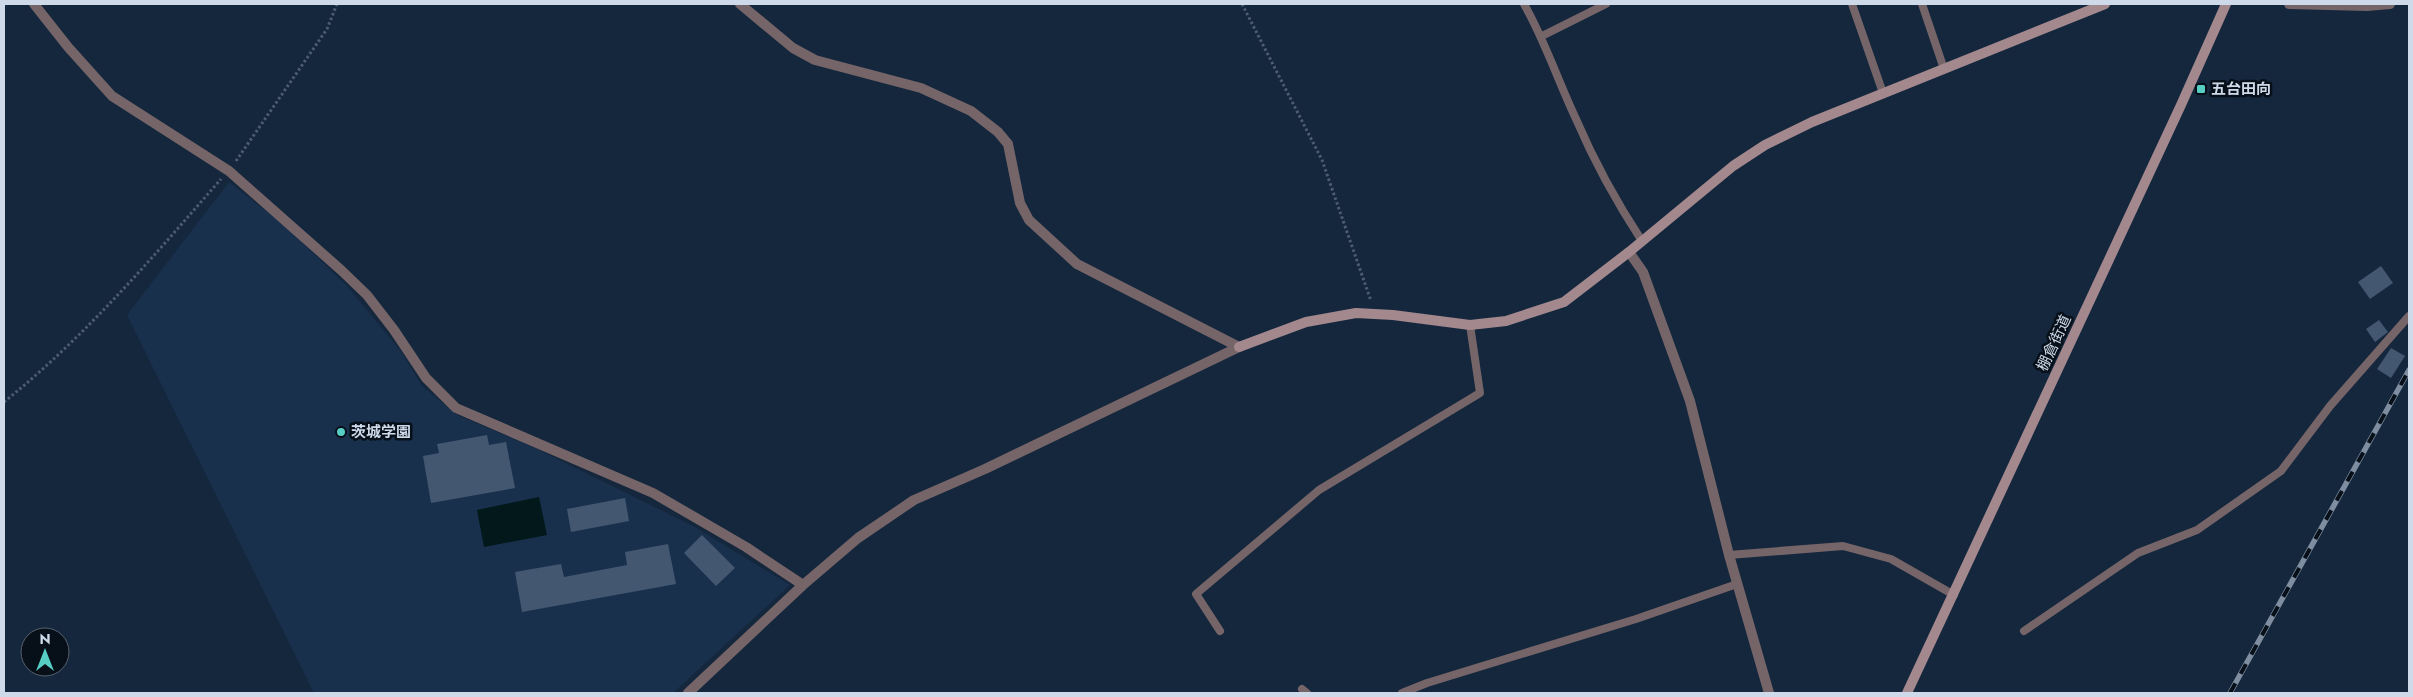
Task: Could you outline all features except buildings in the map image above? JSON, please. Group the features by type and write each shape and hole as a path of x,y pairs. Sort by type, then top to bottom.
{"street":[{"path":"34,4 68,48 112,96 229,171 304,236 366,296 394,330 426,378 456,408 653,493 746,547 803,585"},
{"path":"740,4 793,48 815,60 921,88 971,111 998,132 1008,144 1020,203 1029,220 1077,264 1239,347"},
{"path":"688,693 803,585 858,538 914,500 985,469 1239,347 1306,322 1356,313 1470,325 1506,321 1564,302 1629,252 1733,166 1765,145 1812,122 2105,4"},
{"name":"棚倉街道","path":"1907,693 2181,105 2226,4"},
{"path":"2289,4 2367,6 2390,4"},
{"path":"1629,252 1643,272 1690,401 1729,555 1769,693"}],"lane":[{"path":"1524,4 1542,36 1576,120 1628,221 1642,241"},
{"path":"1542,36 1606,4"},
{"path":"1852,4 1883,93"},
{"path":"1922,4 1944,69"},
{"path":"2024,630 2138,553 2196,530 2281,471 2330,406 2409,316"},
{"path":"1220,631 1196,594 1318,490 1480,393 1470,325"},
{"path":"1729,555 1843,546 1891,559 1954,595"},
{"path":"1402,693 1428,682 1636,619 1737,584"}],"path":[{"path":"4,402 48,367 121,294 229,171 328,29 337,4"},
{"path":"1242,4 1322,160 1376,314"}],"shaded area":[{"name":"茨城学園","path":"229,182 285,226 347,286 400,350 422,386 457,415 535,448 695,527 790,585 673,693 314,693 127,315"},
{"path":"539,497 547,535 484,547 477,510"}],"railway":[{"path":"2230,693 2409,370"}],"place":[{"name":"五台田向","path":"2201,89"},
{"name":"茨城学園","path":"341,432"}]}
